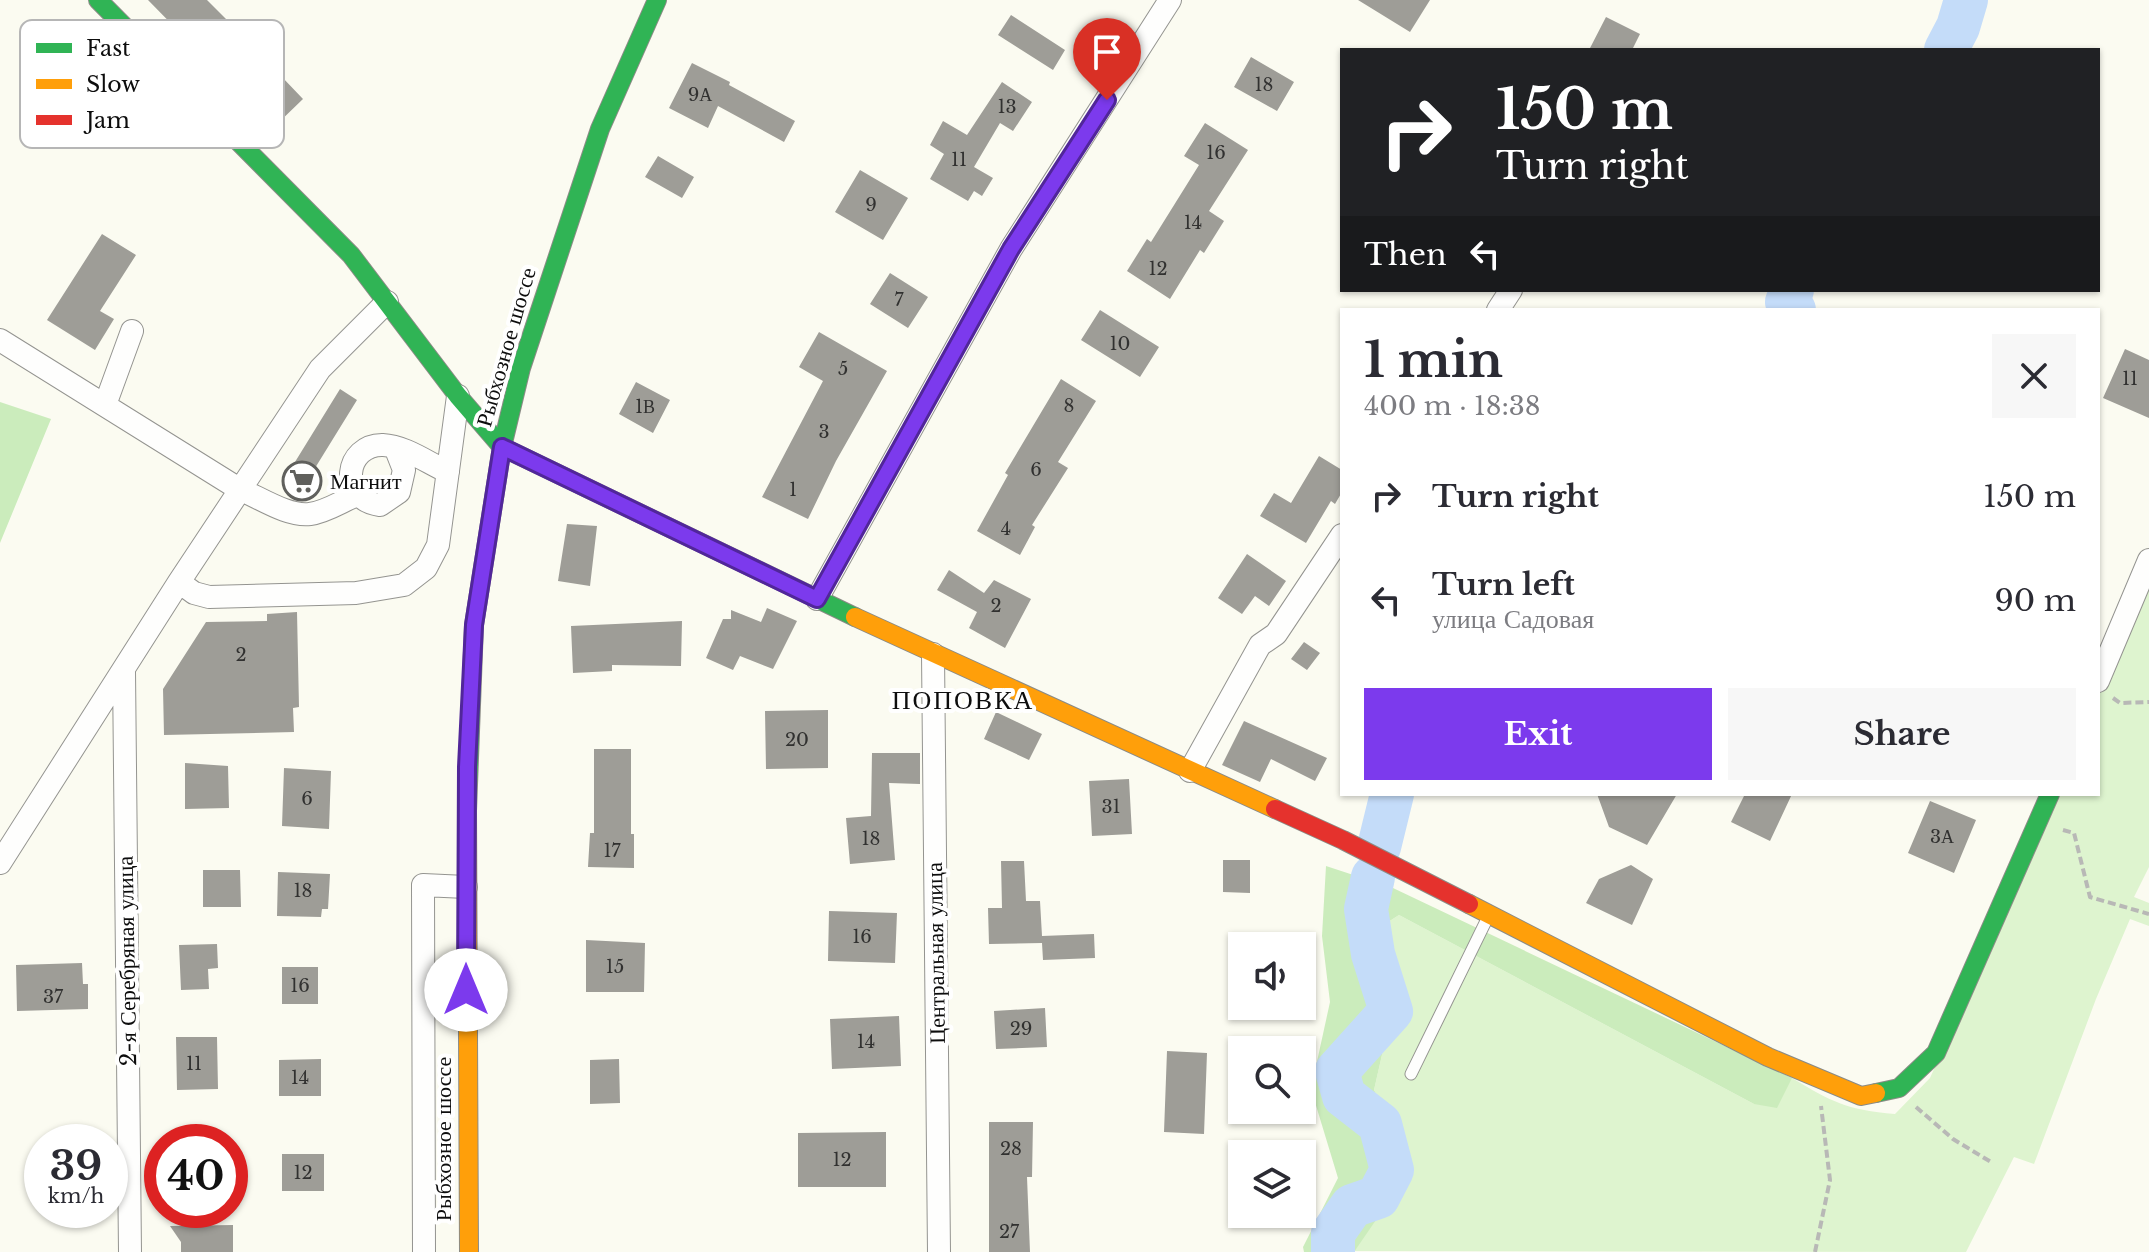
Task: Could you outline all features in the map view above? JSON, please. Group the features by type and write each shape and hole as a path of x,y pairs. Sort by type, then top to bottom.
{"street":[{"path":"98,0 118,20"},
{"name":"Рыбхозное шоссе","path":"469,1252 466,887 467,767 474,625 502,447 521,368 600,129 657,0"},
{"path":"817,599 1011,249 1170,0"},
{"path":"245,148 351,255 458,396 502,447 933,654 1343,840 1768,1057 1818,1075 1861,1096 1899,1088 1936,1053 2049,796"},
{"path":"0,863 239,489 320,369 387,302"},
{"path":"105,405 132,331"},
{"path":"0,340 239,489 294,512 309,514 357,495"},
{"path":"179,582 194,593 209,597 356,593 404,585 426,568 438,545 458,396"},
{"path":"395,447 404,470 399,492 380,505 365,503 357,495 350,478 352,465 368,448 379,445 395,447 448,472"},
{"path":"1190,771 1260,645 1276,634 1340,538"},
{"path":"2104,688 2149,560"},
{"name":"Центральная улица","path":"933,654 939,1252"},
{"name":"2-я Серебряная улица","path":"124,671 130,1252"},
{"path":"424,1252 423,885 466,887"}],"lane":[{"path":"1411,1074 1489,915"}],"path":[{"path":"2104,688 2120,703 2149,702"},
{"path":"2037,825 2074,833 2090,897 2149,914"},
{"path":"1815,1252 1830,1180 1818,1075"},
{"path":"1899,1088 1909,1101 1953,1139 1991,1162"}],"green space":[{"path":"0,402 51,419 0,543"},
{"path":"2149,580 2149,867 2134,897 2149,903 2149,926 2130,919 2096,999 2034,1164 2014,1157 1966,1252 1353,1251 1398,1188 1399,1132 1374,1090 1384,1046 1412,1008 1385,924 1399,915 1754,1104 1792,1078 1840,1104 1895,1114 1930,1078 2056,796 2100,796 2100,693"},
{"path":"1326,866 1393,888 1792,1078 1777,1108 1754,1104 1399,915 1385,924 1412,1008 1384,1046 1374,1090 1399,1132 1398,1188 1354,1252 1304,1252 1303,1247 1313,1228 1316,1228 1316,1221 1338,1178 1316,1105 1316,1066 1330,1002 1322,936"}],"building":[{"path":"148,0 207,0 227,20 168,20"},
{"path":"1358,0 1430,0 1410,32"},
{"path":"1011,15 1065,50 1053,70 998,35"},
{"path":"1606,17 1640,34 1633,48 1590,48"},
{"path":"1251,57 1294,82 1277,111 1234,87"},
{"path":"692,63 795,121 784,142 718,106 708,128 669,108"},
{"path":"284,79 303,99 284,117"},
{"path":"1002,82 1032,102 1013,131 1000,123 974,167 993,178 982,196 974,191 968,201 930,179 944,154 930,145 943,121 967,135"},
{"path":"1205,123 1248,150 1209,211 1224,221 1204,253 1200,250 1170,299 1127,271 1147,239 1151,242 1199,165 1184,156"},
{"path":"658,156 694,177 682,198 645,177"},
{"path":"860,170 908,198 883,240 835,212"},
{"path":"102,234 136,255 100,311 114,319 95,350 47,320"},
{"path":"890,273 928,297 908,328 870,304"},
{"path":"1100,310 1159,347 1140,377 1081,340"},
{"path":"819,332 887,371 836,461 808,519 762,497 823,381 799,367"},
{"path":"2125,349 2149,360 2149,418 2103,398"},
{"path":"1061,379 1096,401 1058,462 1068,468 1032,525 1035,527 1020,555 977,531 1008,475 1005,473"},
{"path":"636,382 670,400 653,433 619,414"},
{"path":"340,389 357,400 299,494 282,483"},
{"path":"1319,456 1340,469 1340,495 1335,504 1331,501 1306,543 1260,516 1274,493 1291,503"},
{"path":"567,524 597,526 590,586 558,581"},
{"path":"1247,554 1286,581 1269,606 1255,596 1242,614 1218,598"},
{"path":"949,570 984,593 994,580 1031,599 1005,648 969,628 977,612 937,590"},
{"path":"767,608 797,621 773,669 740,656 733,670 706,658 723,619 731,619 731,610 761,622"},
{"path":"297,612 299,707 293,708 294,732 164,735 163,689 206,622 267,621 267,614"},
{"path":"682,621 681,666 612,665 612,671 573,673 571,626"},
{"path":"1304,642 1320,653 1307,670 1291,659"},
{"path":"828,710 828,768 766,769 765,711"},
{"path":"996,712 1042,734 1029,760 984,739"},
{"path":"1244,721 1327,758 1315,781 1271,759 1260,782 1222,765"},
{"path":"594,749 631,749 634,868 588,867 590,833 594,833"},
{"path":"872,753 920,753 920,784 889,783 895,860 850,864 846,818 871,816"},
{"path":"185,763 228,766 229,808 185,809"},
{"path":"284,768 331,771 329,829 282,826"},
{"path":"1129,779 1132,834 1092,836 1089,781"},
{"path":"1598,796 1676,796 1647,845 1609,827"},
{"path":"1744,796 1791,796 1770,841 1731,822"},
{"path":"1930,801 1976,820 1954,873 1908,853"},
{"path":"1223,860 1250,860 1250,893 1223,892"},
{"path":"1001,861 1024,861 1026,901 1040,901 1042,936 1094,934 1095,958 1043,960 1042,943 989,944 988,908 1002,908"},
{"path":"1631,865 1653,879 1632,925 1586,903 1599,879"},
{"path":"203,870 240,870 241,907 203,907"},
{"path":"278,872 330,874 328,909 322,909 321,917 277,916"},
{"path":"829,911 897,913 895,963 828,961"},
{"path":"586,940 645,943 644,992 586,992"},
{"path":"217,944 218,968 208,969 209,989 181,990 179,945"},
{"path":"82,963 83,984 88,984 88,1009 17,1011 16,965"},
{"path":"282,967 318,967 318,1004 282,1004"},
{"path":"1045,1008 1047,1047 996,1049 994,1011"},
{"path":"899,1016 901,1066 832,1069 830,1019"},
{"path":"176,1037 217,1037 218,1089 177,1090"},
{"path":"1167,1051 1207,1053 1204,1134 1164,1132"},
{"path":"321,1059 321,1096 279,1096 279,1060"},
{"path":"619,1059 620,1103 590,1104 590,1060"},
{"path":"989,1122 1033,1122 1032,1177 1027,1177 1030,1252 989,1252"},
{"path":"886,1132 886,1187 798,1187 798,1133"},
{"path":"282,1154 324,1154 324,1191 282,1191"},
{"path":"171,1228 233,1228 233,1252 181,1252 181,1242"}],"waterway":[{"path":"1947,48 1958,27 1966,0"},
{"path":"1791,292 1787,302 1792,308"},
{"path":"1379,847 1392,796"},
{"path":"1333,1252 1333,1233 1352,1206 1378,1197 1392,1170 1380,1124 1344,1096 1337,1071 1391,1011 1373,954 1366,909 1373,877"}],"traffic: fast":[{"path":"98,0 118,20"},
{"path":"467,811 474,625 502,447 521,368 600,129 657,0"},
{"path":"245,148 351,255 458,396 502,447 855,617"},
{"path":"1876,1093 1899,1088 1936,1053 2049,796"}],"traffic: slow":[{"path":"855,617 1275,809"},
{"path":"467,811 469,1252"},
{"path":"1469,904 1768,1057 1861,1096 1876,1093"}],"traffic: jam":[{"path":"1275,809 1469,904"}],"place":[{"name":"Магнит","path":"302,481"}],"district":[{"name":"ПОПОВКА","path":"963,700"}],"route":[{"path":"466,990 467,767 474,625 502,447 817,599 1011,249 1107,100"}]}
